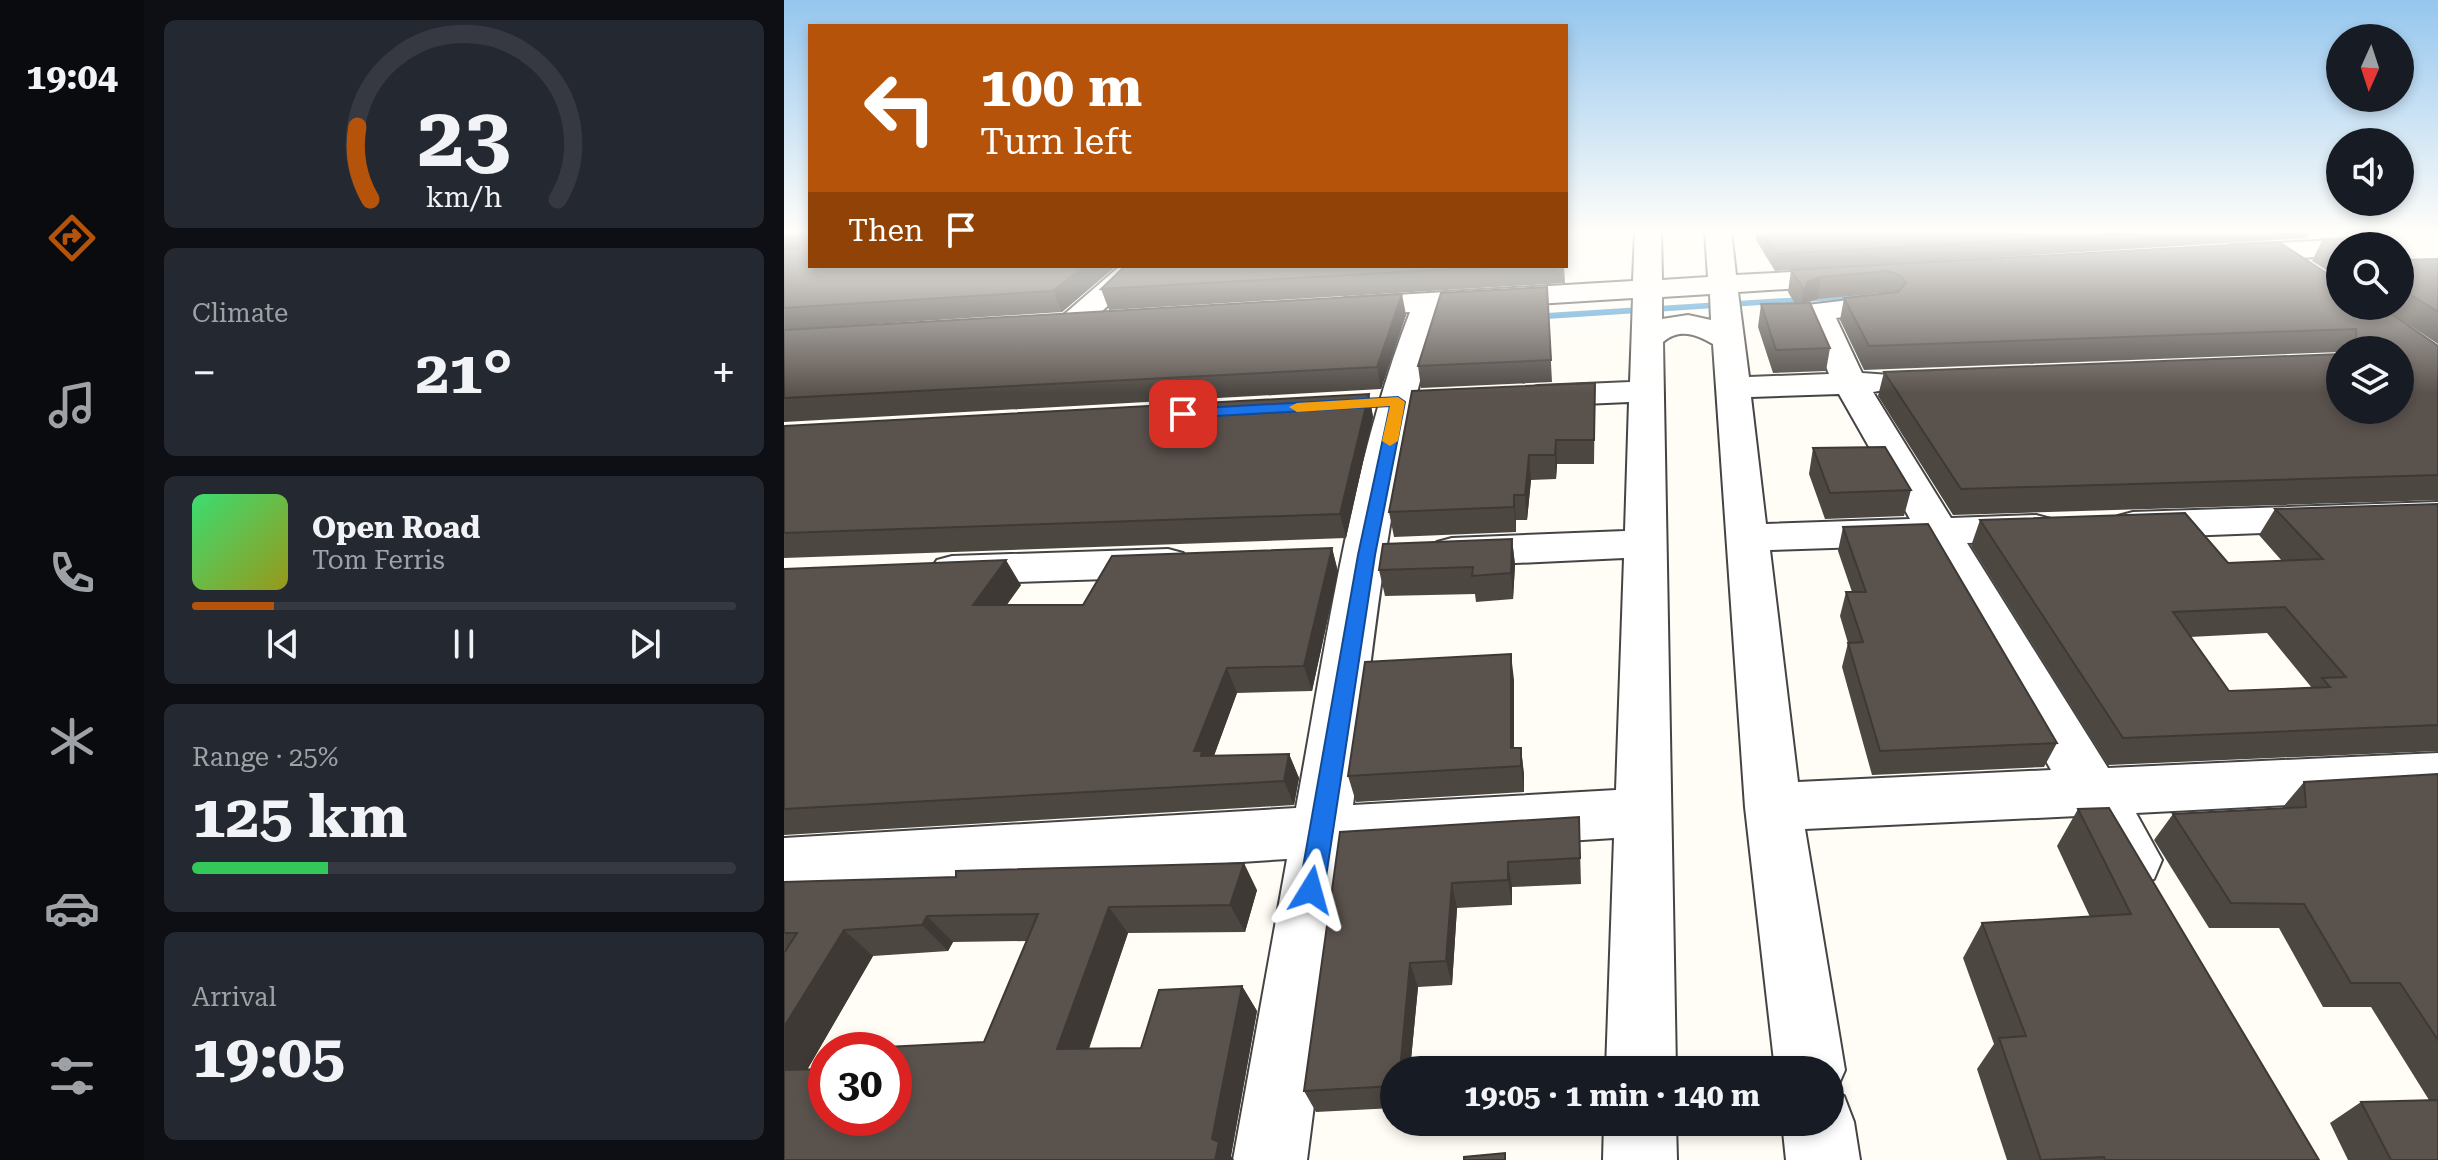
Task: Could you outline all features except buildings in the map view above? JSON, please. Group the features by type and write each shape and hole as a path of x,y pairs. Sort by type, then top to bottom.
{"street":[{"path":"1071,324 1115,285"},
{"path":"1641,1056 1648,285"},
{"path":"1724,285 1745,538 1773,807 1808,1056"},
{"path":"1270,1160 1320,830 1343,556 1398,402 1423,318 1466,288 1648,303 1727,319 1850,383 1913,380"},
{"path":"1648,303 1659,328 1684,324 1710,327 1727,319 1891,289 1818,311 1850,383 2157,901"},
{"path":"1320,308 1423,318"},
{"path":"1039,326 1118,321"},
{"path":"1507,397 1647,391"},
{"path":"1745,538 2438,514"},
{"path":"1343,556 1646,544"},
{"path":"910,572 1209,561"},
{"path":"1773,807 2438,775"},
{"path":"784,865 1643,812"},
{"path":"1640,1136 1640,1160"},
{"path":"1820,1136 1823,1160"}],"waterway":[{"path":"1531,317 1865,296"}],"slow traffic":[{"path":"1297,407 1398,402 1390,441"}],"route":[{"path":"1183,414 1398,402 1366,555 1311,890"}]}
